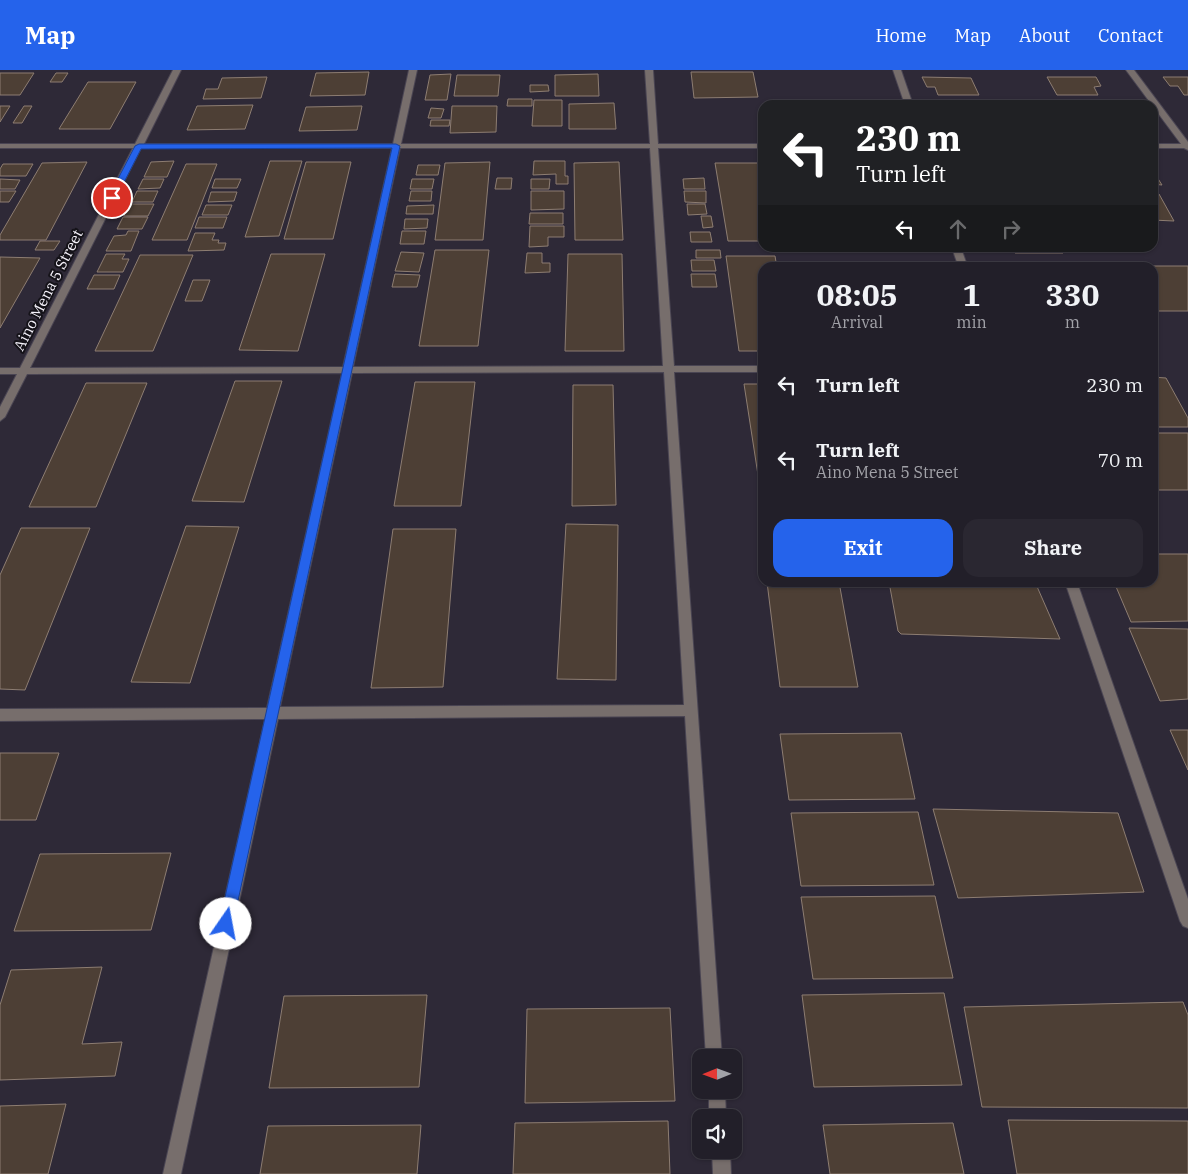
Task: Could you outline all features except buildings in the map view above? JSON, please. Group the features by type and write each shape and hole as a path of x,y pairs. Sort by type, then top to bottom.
{"street":[{"name":"Aino Mena 5 Street","path":"0,416 177,70"},
{"path":"172,1174 413,70"},
{"path":"649,70 713,1049"},
{"path":"897,70 907,100"},
{"path":"1130,70 1153,100"},
{"path":"1158,107 1188,147"},
{"path":"0,146 758,146"},
{"path":"1158,146 1188,147"},
{"path":"0,371 758,369"},
{"path":"1073,587 1188,921"},
{"path":"0,715 691,710"},
{"path":"721,1159 722,1174"}],"route":[{"path":"112,198 139,146 396,146 226,924"}]}
